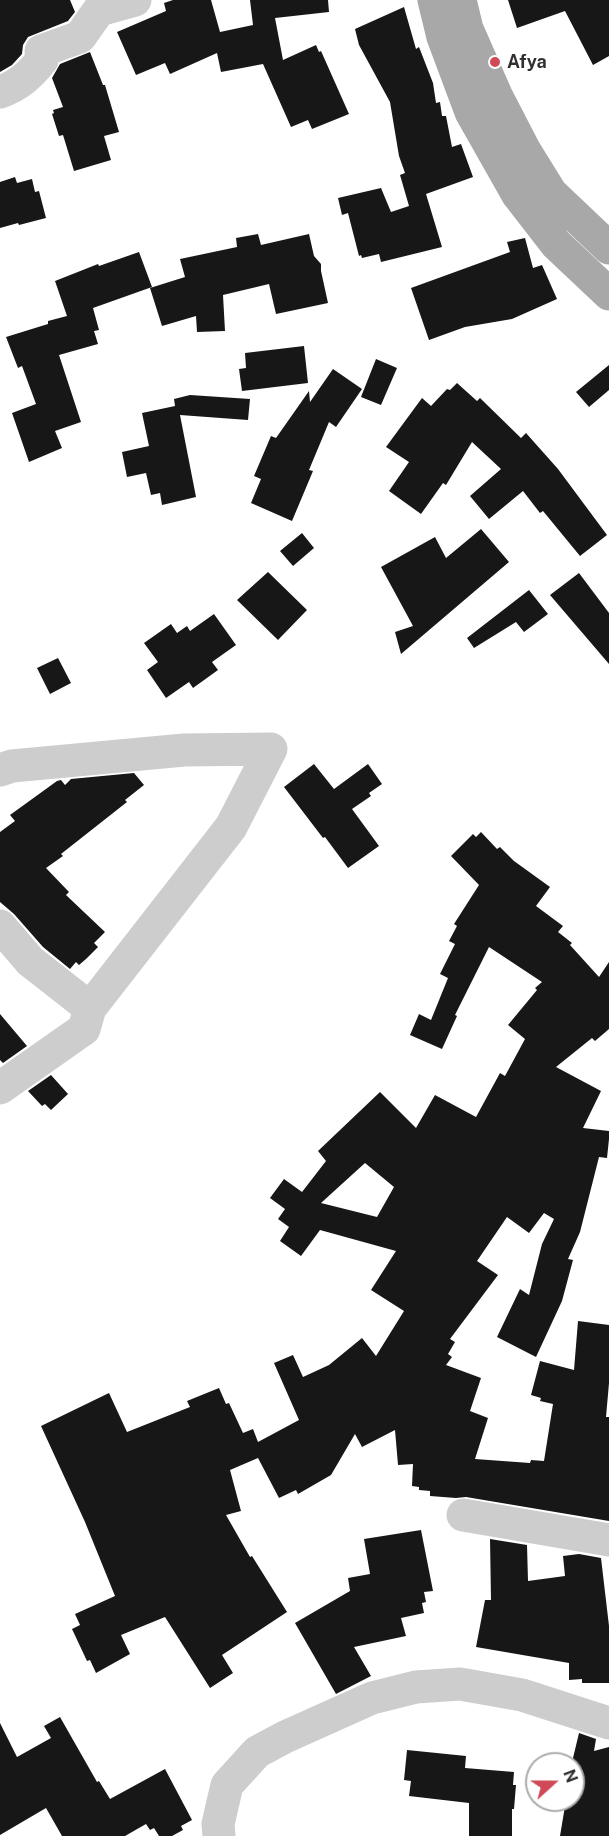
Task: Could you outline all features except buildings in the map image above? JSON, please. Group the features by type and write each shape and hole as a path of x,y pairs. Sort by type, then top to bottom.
{"main road":[{"path":"434,0 443,38 471,112 518,195 556,244 609,294"},
{"path":"460,0 467,29 496,95 525,151 551,193 609,248"}],"street":[{"path":"0,92 18,84 32,73 42,60 41,51 80,37 99,10 135,0"},
{"path":"0,770 12,766 184,750 272,749 231,827 90,1008 84,1029 0,1088"},
{"path":"0,926 30,961 90,1008"},
{"path":"464,1515 609,1540"},
{"path":"219,1836 218,1824 227,1785 257,1752 372,1698 416,1687 460,1684 522,1695 609,1723"}],"place":[{"name":"Afya","path":"495,62"}]}
